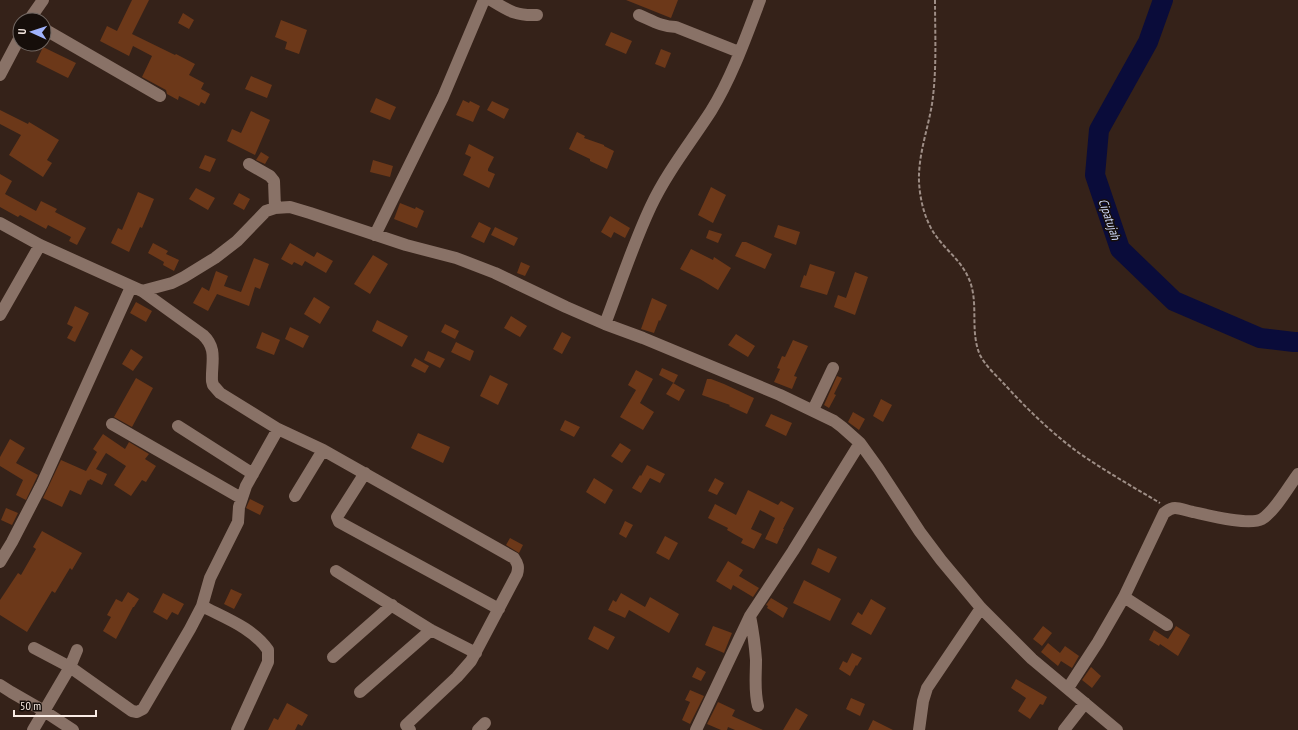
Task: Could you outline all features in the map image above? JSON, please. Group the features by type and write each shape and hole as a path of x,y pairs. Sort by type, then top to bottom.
{"street":[{"path":"35,12 43,0"},
{"path":"375,235 443,97 484,0"},
{"path":"491,0 516,14 537,14"},
{"path":"605,324 626,266 651,205 663,183 711,110 726,84 760,0"},
{"path":"640,15 662,25 676,27 739,52"},
{"path":"52,34 160,96"},
{"path":"0,76 12,52"},
{"path":"250,164 270,176 274,181 274,208"},
{"path":"136,289 172,283 184,277 204,265 237,241 262,214 274,208 290,208 310,213 375,235 456,258 495,273 605,324 643,338 780,395 813,410 838,424 860,443 920,532 981,608 1032,659 1117,730"},
{"path":"0,223 40,245 136,289 196,330 208,340 213,352 212,381 213,386 220,393 278,429 323,450 514,558 519,568 517,574 471,661 461,673 405,728"},
{"path":"0,315 40,245"},
{"path":"0,562 42,484 136,289"},
{"path":"813,410 833,368"},
{"path":"112,424 241,498"},
{"path":"178,426 253,474"},
{"path":"34,648 70,667 129,709 135,712 140,711 187,635 202,606 210,578 238,522 241,498 246,486 278,429"},
{"path":"696,730 750,616 793,551 860,443"},
{"path":"295,496 323,450"},
{"path":"365,473 337,517 339,522 499,609"},
{"path":"1068,688 1098,642 1124,597 1164,514 1170,509 1177,508 1210,516 1247,522 1259,520 1266,516 1273,508 1298,474"},
{"path":"336,570 431,630 476,653"},
{"path":"1124,597 1167,624"},
{"path":"333,657 392,605"},
{"path":"202,606 246,630 260,640 268,650 268,662 238,730"},
{"path":"919,730 923,701 927,688 981,608"},
{"path":"750,616 755,640 755,692 758,706"},
{"path":"360,692 431,630"},
{"path":"33,730 70,667 77,650"},
{"path":"0,685 73,730"},
{"path":"1064,730 1085,703"}],"path":[{"path":"935,0 932,96 919,181 921,202 936,236 962,266 972,285 976,340 980,353 985,363 1019,400 1079,453 1170,509"}],"building":[{"path":"132,0 149,0 132,34 195,64 189,75 204,83 201,89 210,94 205,104 201,102 199,106 179,96 178,100 167,94 166,90 142,77 152,56 133,46 129,56 100,41 107,26 117,31"},
{"path":"626,0 678,0 671,18"},
{"path":"183,13 194,20 189,29 178,23"},
{"path":"281,20 307,30 299,54 285,49 287,42 275,37"},
{"path":"611,32 632,41 626,54 605,45"},
{"path":"661,49 671,53 665,68 655,64"},
{"path":"52,51 76,63 68,78 36,62 41,52"},
{"path":"251,76 272,85 267,98 245,89"},
{"path":"376,98 396,107 390,120 370,112"},
{"path":"463,100 469,103 470,101 480,106 473,122 456,115"},
{"path":"492,101 509,109 504,119 487,110"},
{"path":"0,110 28,124 29,122 59,140 47,160 52,163 43,177 9,155 21,135 0,124"},
{"path":"251,111 270,120 255,155 227,141 232,129 241,133"},
{"path":"577,132 585,136 584,138 604,145 614,151 607,169 569,149"},
{"path":"469,144 494,157 488,169 488,171 495,174 489,188 463,175 471,157 465,154"},
{"path":"261,152 269,157 265,164 256,160"},
{"path":"205,155 216,159 210,172 199,168"},
{"path":"373,160 393,166 390,177 370,172"},
{"path":"0,174 12,181 5,194 36,211 41,201 57,209 55,212 86,228 77,245 69,241 71,237 48,225 46,229 20,215 18,217 0,207"},
{"path":"711,187 726,195 713,223 698,215"},
{"path":"196,188 215,198 208,210 189,199"},
{"path":"138,192 154,199 142,228 140,227 129,252 111,243 118,228 122,230"},
{"path":"239,193 250,199 244,210 233,204"},
{"path":"400,203 415,209 416,207 424,211 417,228 394,219"},
{"path":"610,216 630,228 625,238 614,232 611,238 601,232"},
{"path":"479,222 491,228 484,243 471,237"},
{"path":"778,225 800,232 796,245 774,237"},
{"path":"495,227 518,238 514,246 491,235"},
{"path":"709,230 722,234 718,243 706,238"},
{"path":"742,242 746,242 772,254 765,269 735,256"},
{"path":"153,243 168,251 166,254 179,260 174,271 163,265 164,262 148,253"},
{"path":"290,243 314,257 317,252 333,261 326,273 305,261 302,266 294,262 292,265 281,259"},
{"path":"691,249 713,260 714,257 731,268 718,290 680,269"},
{"path":"373,255 388,264 370,294 354,284"},
{"path":"254,258 269,264 260,289 255,287 249,306 217,294 208,311 193,303 202,287 209,291 216,271 228,276 224,286 241,292"},
{"path":"521,262 530,266 525,276 517,273"},
{"path":"810,264 835,272 827,295 800,287"},
{"path":"855,272 868,277 855,315 834,307 838,295 846,298"},
{"path":"314,297 330,307 320,324 304,314"},
{"path":"652,298 667,305 654,333 641,329"},
{"path":"136,302 152,311 146,322 130,313"},
{"path":"75,306 89,313 75,342 67,338 73,327 67,324"},
{"path":"511,316 527,326 520,337 504,328"},
{"path":"377,320 408,336 402,347 372,331"},
{"path":"445,324 459,331 455,339 441,332"},
{"path":"290,327 309,336 303,348 285,339"},
{"path":"262,332 280,340 274,355 256,348"},
{"path":"562,332 571,337 562,354 553,349"},
{"path":"736,334 755,346 748,357 728,345"},
{"path":"793,340 808,346 794,376 797,377 792,389 774,382 780,369 777,368 782,356 785,357"},
{"path":"456,342 474,351 470,361 451,352"},
{"path":"131,349 143,357 133,371 122,364"},
{"path":"428,351 445,359 440,368 424,360"},
{"path":"415,358 429,366 425,373 411,366"},
{"path":"662,368 678,375 674,383 659,375"},
{"path":"636,370 653,379 640,403 654,412 643,430 620,417 636,390 628,385"},
{"path":"490,375 508,384 498,405 480,396"},
{"path":"837,376 842,378 834,394 836,395 829,408 824,405"},
{"path":"136,378 153,388 132,427 114,417"},
{"path":"707,379 724,384 754,398 747,414 729,406 730,405 702,395"},
{"path":"673,383 685,390 679,401 666,394"},
{"path":"881,399 892,405 883,422 873,416"},
{"path":"853,412 865,419 859,430 848,422"},
{"path":"771,414 792,423 786,436 765,426"},
{"path":"565,420 580,427 574,437 560,430"},
{"path":"418,433 450,447 443,463 411,448"},
{"path":"103,434 125,449 129,442 149,454 145,459 156,466 146,482 142,480 131,496 114,485 126,466 106,453 96,469 107,474 102,485 90,479 89,481 88,480 81,495 70,490 62,507 43,498 61,460 86,471 97,452 93,449"},
{"path":"10,439 25,448 16,463 38,475 26,500 16,495 23,480 0,466 0,457"},
{"path":"620,443 631,450 622,463 611,456"},
{"path":"647,465 665,474 660,483 650,478 641,493 632,488"},
{"path":"594,478 613,490 605,504 586,492"},
{"path":"715,478 724,483 717,495 708,491"},
{"path":"748,490 778,505 781,501 794,508 777,544 765,539 775,518 760,510 751,529 762,534 754,549 741,543 743,539 727,530 728,528 708,518 715,504 736,515"},
{"path":"250,499 264,506 260,515 246,508"},
{"path":"6,508 18,513 12,525 1,520"},
{"path":"625,521 633,525 626,538 619,534"},
{"path":"42,531 82,553 72,570 70,568 55,593 52,591 27,632 0,615 0,600 18,573 21,575 36,549 33,547"},
{"path":"665,536 678,543 669,560 656,553"},
{"path":"510,538 523,545 519,553 506,545"},
{"path":"818,548 837,557 829,573 811,564"},
{"path":"728,561 743,570 739,576 759,588 753,597 733,585 731,590 716,581"},
{"path":"804,580 841,599 830,621 793,603"},
{"path":"231,589 242,594 234,609 224,604"},
{"path":"128,592 139,599 133,607 116,639 103,631 111,617 107,615 116,599 122,602"},
{"path":"163,593 184,604 178,615 172,612 167,620 153,612"},
{"path":"621,593 645,607 650,597 679,614 669,633 629,610 625,618 608,610 613,600 616,602"},
{"path":"771,598 788,608 783,618 767,608 768,606 766,605"},
{"path":"871,599 886,608 871,635 851,624 858,612 862,615"},
{"path":"594,626 615,637 608,650 588,639"},
{"path":"713,626 732,633 724,653 705,645"},
{"path":"1043,626 1052,633 1042,646 1033,639"},
{"path":"1176,626 1190,635 1178,656 1160,644 1159,646 1149,640 1154,630 1168,639"},
{"path":"1048,643 1060,653 1065,646 1079,656 1072,668 1061,661 1058,666 1041,652"},
{"path":"852,653 862,658 850,676 839,669 843,661 847,663"},
{"path":"697,667 706,672 701,681 692,677"},
{"path":"1091,667 1101,676 1092,688 1082,680"},
{"path":"1016,679 1047,697 1043,705 1040,704 1030,719 1018,711 1026,698 1011,688"},
{"path":"690,690 704,696 690,724 682,720 690,702 685,700"},
{"path":"851,698 865,704 860,716 846,709"},
{"path":"718,702 735,710 732,716 763,730 735,730 728,727 727,730 721,730 707,724"},
{"path":"287,703 308,715 302,726 298,724 295,730 268,730 274,718 278,720"},
{"path":"796,708 808,715 799,730 783,730"},
{"path":"873,720 893,730 868,730"}],"waterway":[{"name":"Cipatujah","path":"1163,0 1148,42 1099,130 1095,175 1120,249 1174,301 1260,338 1298,342"}]}
